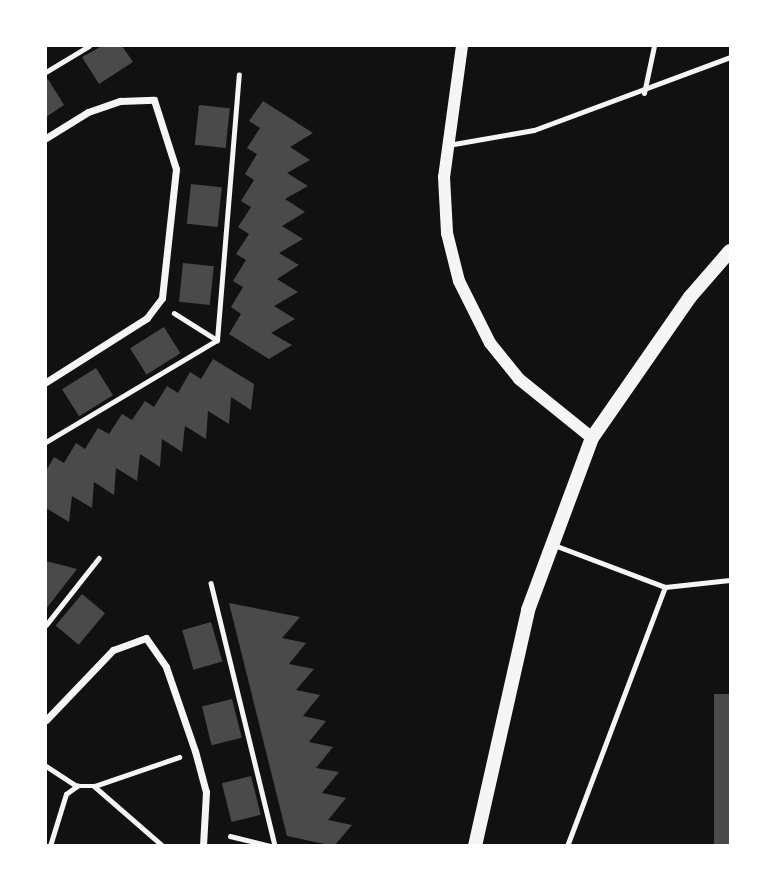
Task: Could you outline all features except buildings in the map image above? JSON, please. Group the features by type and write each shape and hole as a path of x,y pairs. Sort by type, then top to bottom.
{"main road":[{"path":"475,845 502,712 549,543 592,438 690,297 730,251"}],"street":[{"path":"462,46 446,145 447,233 467,302 519,379 592,438"},
{"path":"46,138 88,112 120,101 154,100 176,169 162,298 147,317 46,382"},
{"path":"46,720 113,650 146,638 166,667 195,751 206,792 202,845"}],"lane":[{"path":"644,93 654,46"},
{"path":"446,145 534,130 644,93 730,57"},
{"path":"549,543 665,587 730,580"},
{"path":"567,845 665,587"}],"path":[{"path":"46,72 89,46"},
{"path":"217,340 239,75"},
{"path":"174,313 217,340"},
{"path":"46,442 217,340"},
{"path":"46,625 99,558"},
{"path":"211,583 273,845 230,836"},
{"path":"46,766 78,786 94,786 195,751"},
{"path":"50,845 66,794 78,786"},
{"path":"94,786 161,845"}]}
